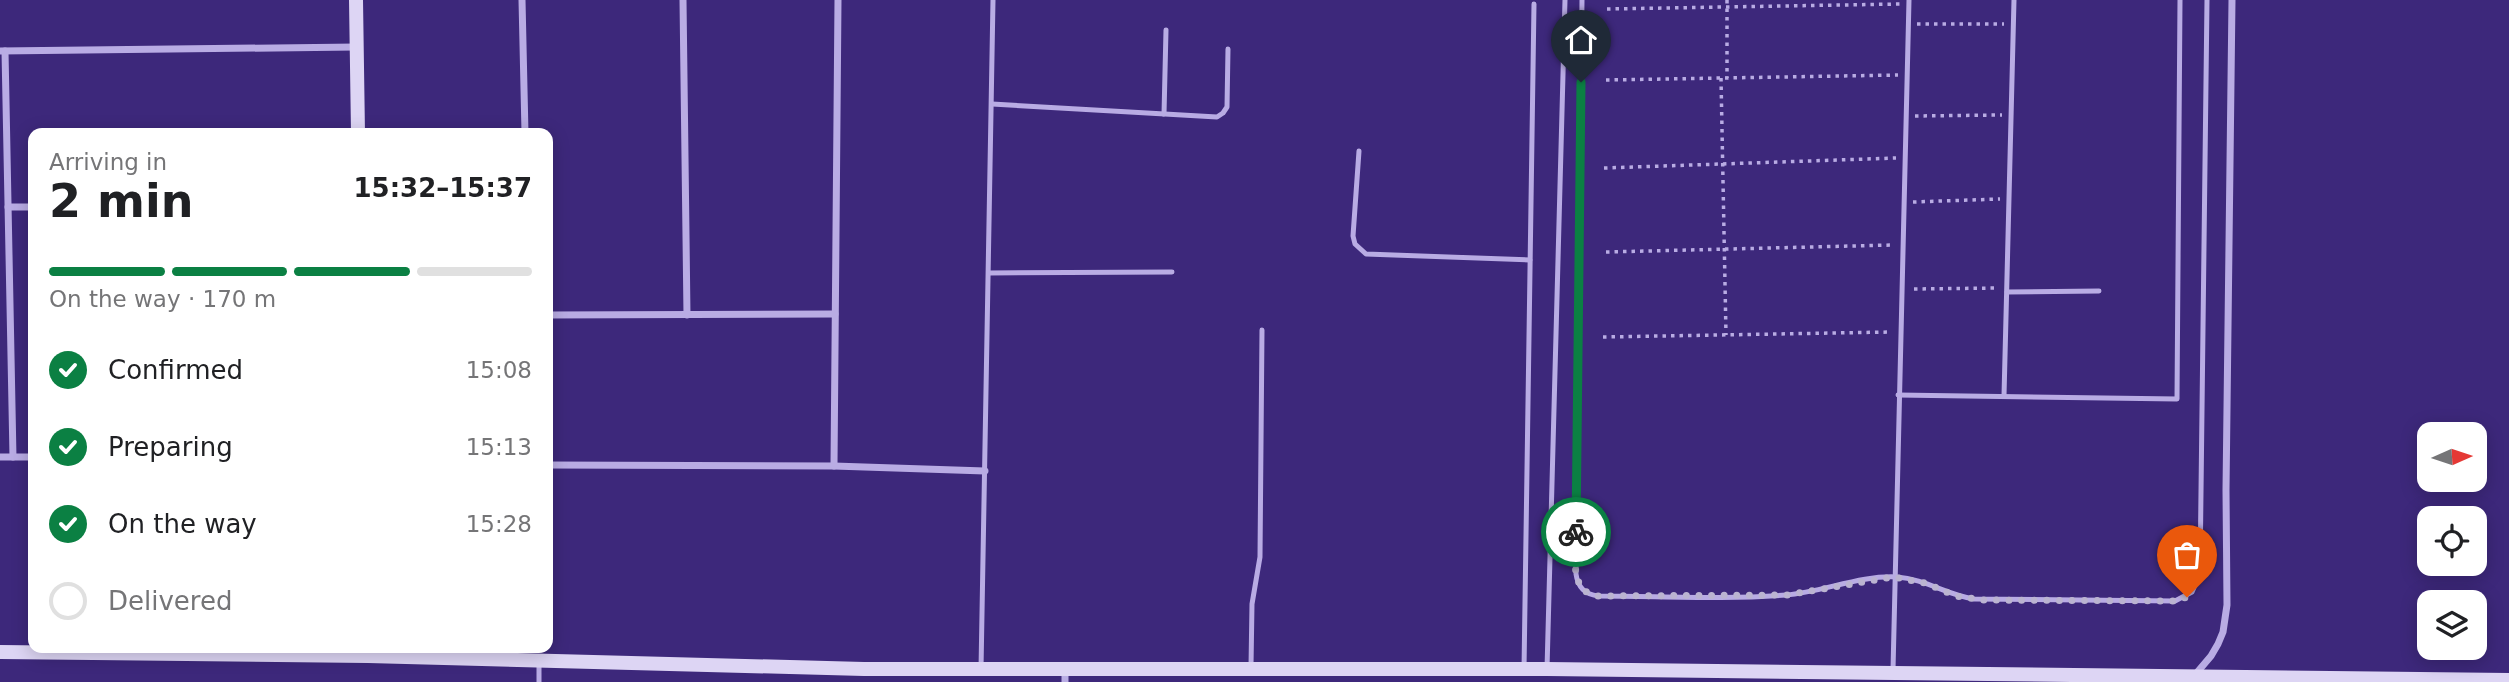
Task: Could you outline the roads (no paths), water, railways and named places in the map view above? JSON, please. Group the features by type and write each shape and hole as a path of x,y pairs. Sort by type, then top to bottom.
{"street":[{"path":"356,0 358,128"},
{"path":"522,0 525,128"},
{"path":"683,0 687,315"},
{"path":"834,466 838,0"},
{"path":"2193,677 2218,644 2223,632 2227,605 2232,0"},
{"path":"13,457 3,51 356,47"},
{"path":"8,207 28,207"},
{"path":"553,315 835,314"},
{"path":"0,457 28,457"},
{"path":"553,465 834,466 985,471"},
{"path":"0,652 28,652"},
{"path":"454,653 539,654 864,675 981,669 1065,676 1251,669 1547,669 1803,677 1892,673 2061,679 2193,677 2509,680"}],"lane":[{"path":"981,669 992,0"},
{"path":"1547,669 1565,0"},
{"path":"1582,0 1576,574 1580,587 1591,595 1598,596 1768,596 1805,593 1893,577 1925,583 1956,596 1983,600 2175,601 2187,597 2196,587 2200,574 2207,0"},
{"path":"2004,396 2014,0"},
{"path":"1898,395 2176,399 2180,0"},
{"path":"1892,673 1909,2"},
{"path":"1524,669 1534,4"},
{"path":"1164,114 1166,30"},
{"path":"992,104 1213,117 1223,113 1227,107 1228,49"},
{"path":"1359,151 1353,236 1355,244 1366,254 1530,260"},
{"path":"989,273 1172,272"},
{"path":"2007,290 2099,291"},
{"path":"1251,669 1252,604 1260,557 1262,330"},
{"path":"539,654 539,682"}]}
